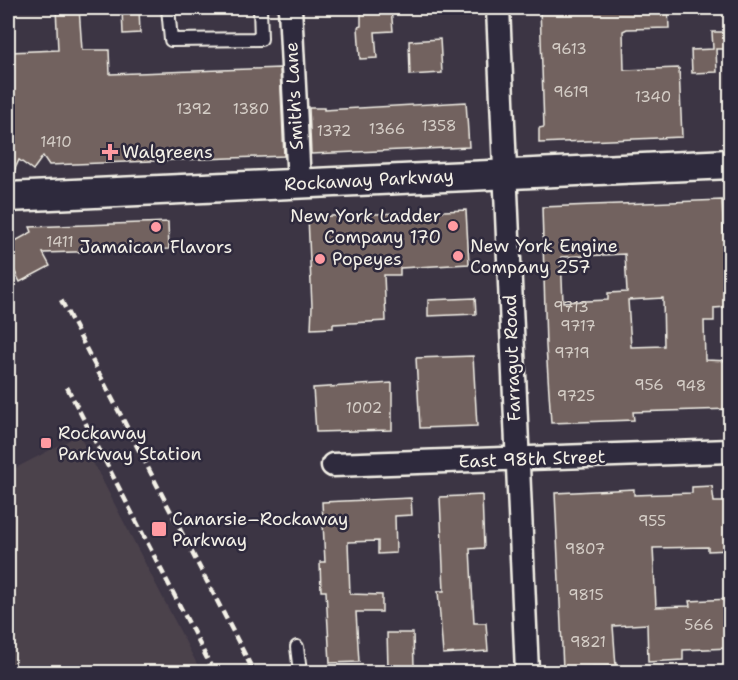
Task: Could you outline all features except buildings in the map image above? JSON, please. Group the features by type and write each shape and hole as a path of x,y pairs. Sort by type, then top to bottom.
{"street":[{"name":"Smith's Lane","path":"290,8 299,184"},
{"name":"Farragut Road","path":"498,8 526,672"},
{"name":"Rockaway Parkway","path":"8,197 730,164"},
{"name":"East 98th Street","path":"333,465 730,451"}],"lane":[{"path":"168,8 171,40 261,39 260,8"},
{"path":"297,647 300,672"}],"shaded area":[{"path":"79,435 201,672 8,672 8,472"}],"railway":[{"path":"61,300 254,672"},
{"path":"67,387 214,672"}],"place":[{"name":"Walgreens","path":"110,152"},
{"name":"New York Ladder Company 170","path":"453,226"},
{"name":"Jamaican Flavors","path":"156,227"},
{"name":"New York Engine Company 257","path":"458,256"},
{"name":"Popeyes","path":"320,259"},
{"name":"Rockaway Parkway Station","path":"46,443"},
{"name":"Canarsie–Rockaway Parkway","path":"159,529"}]}
